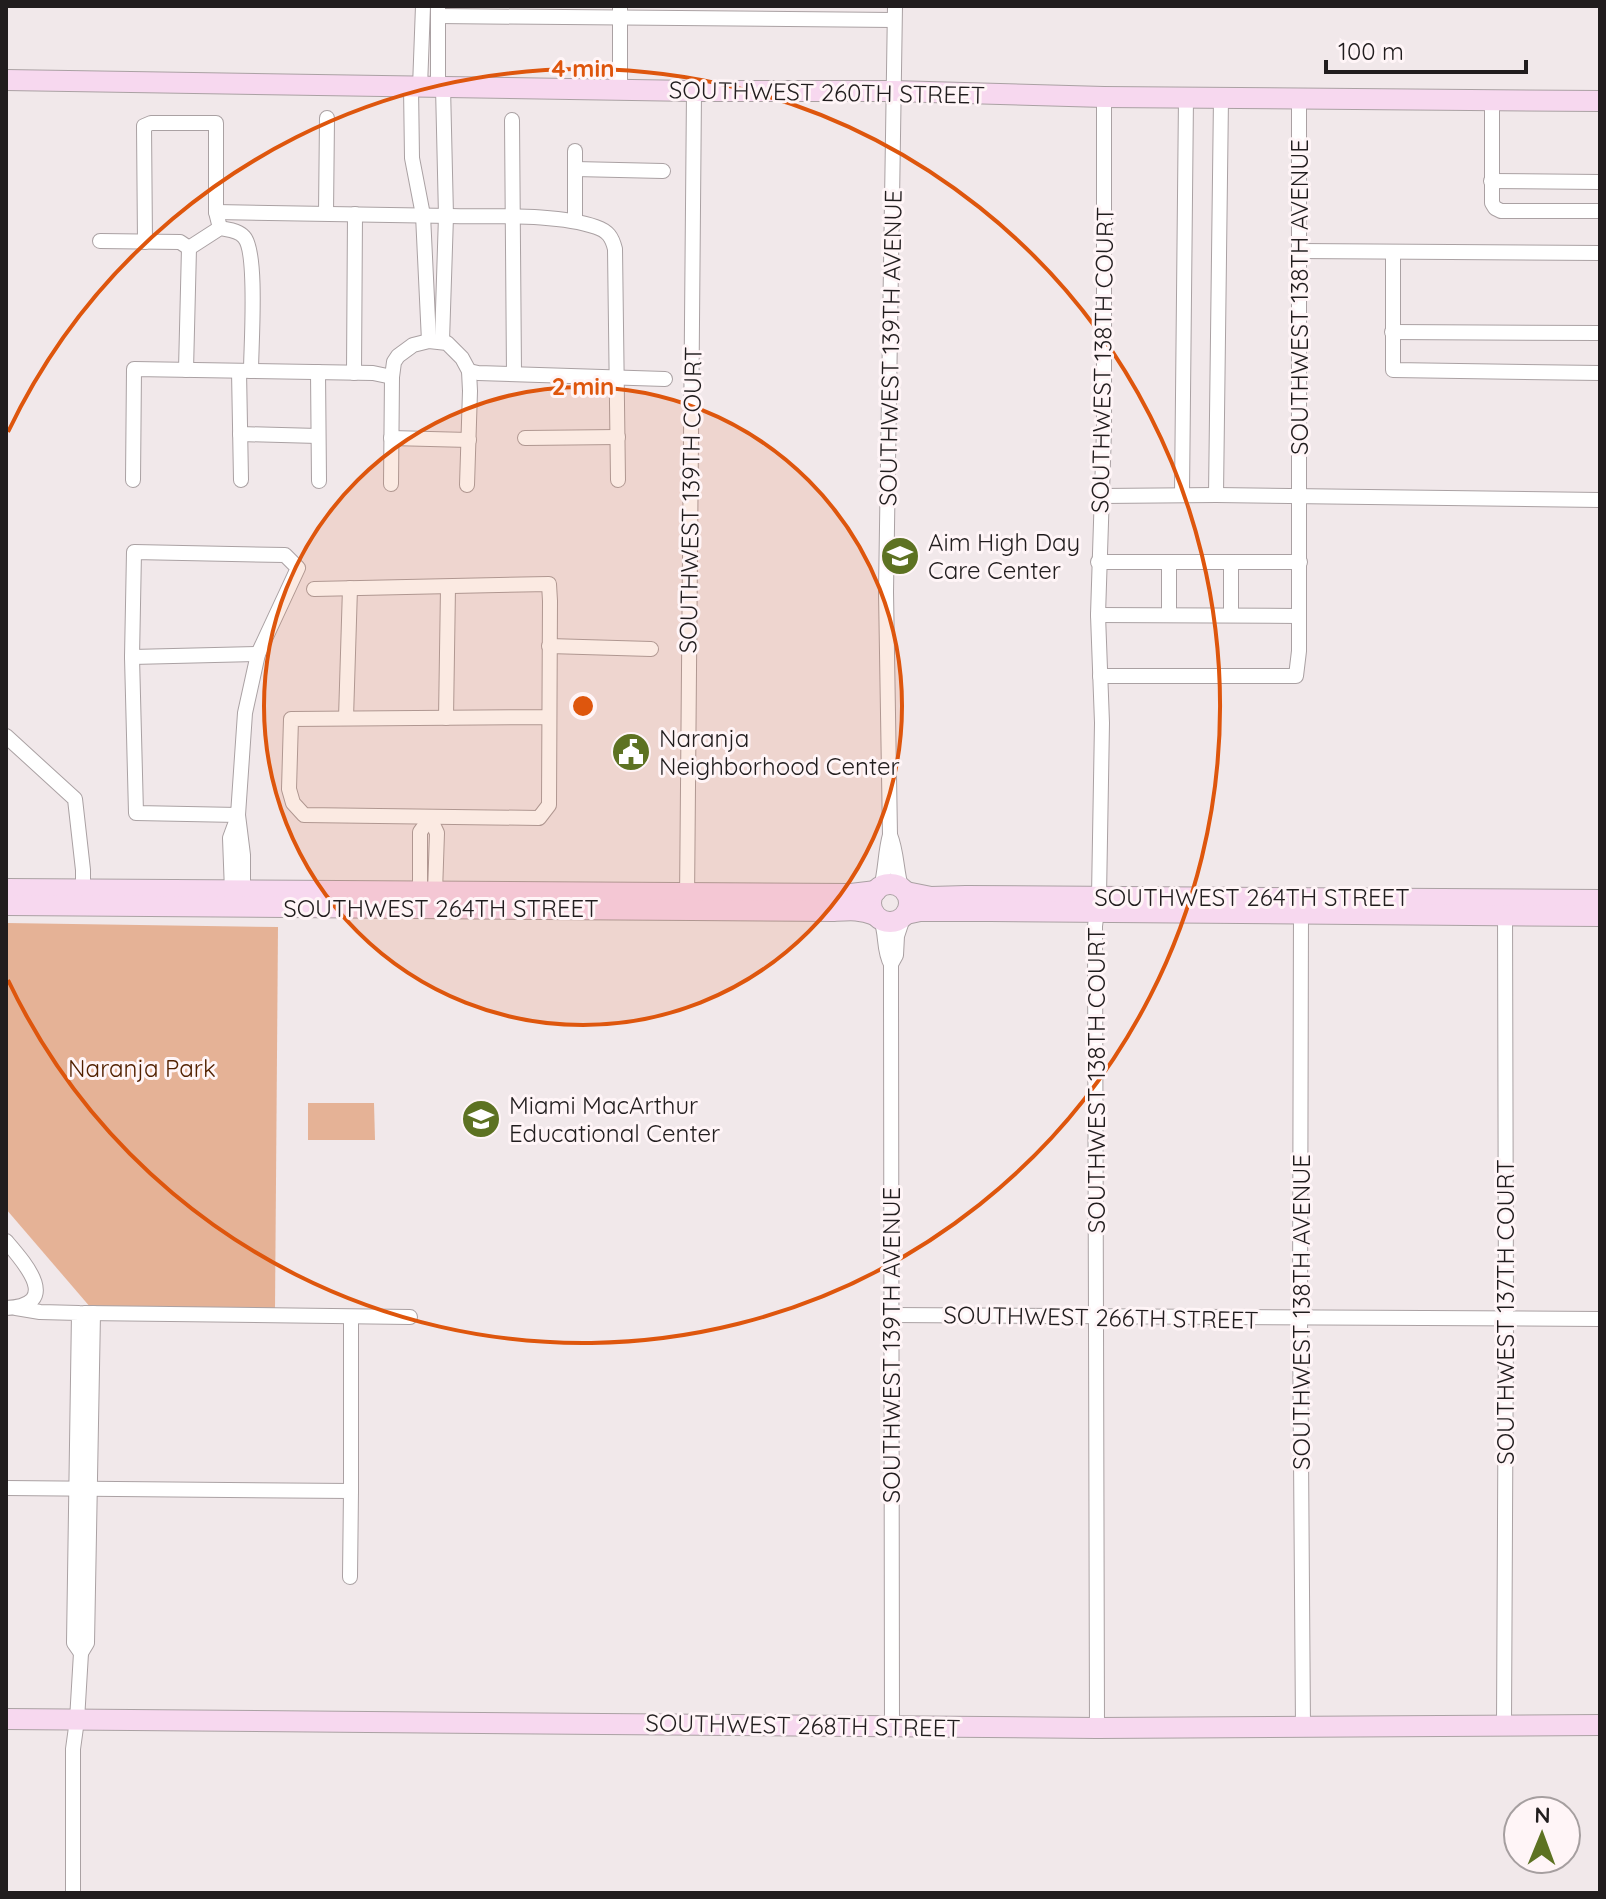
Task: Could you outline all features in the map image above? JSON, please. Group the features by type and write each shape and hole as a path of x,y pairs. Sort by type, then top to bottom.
{"street":[{"path":"423,6 428,87 446,216 444,278 436,341"},
{"path":"436,341 426,278 423,215 412,158 428,87 438,11 895,13"},
{"path":"620,11 620,90"},
{"name":"SOUTHWEST 139TH AVENUE","path":"891,889 898,878 896,850 890,835 886,592 895,13"},
{"name":"SOUTHWEST 260TH STREET","path":"6,80 694,91 893,91 1104,97 1600,101"},
{"name":"SOUTHWEST 139TH COURT","path":"687,901 694,91"},
{"name":"SOUTHWEST 138TH COURT","path":"1097,1728 1097,904 1102,723 1098,562 1104,430 1104,97"},
{"path":"1182,495 1186,97"},
{"path":"1216,495 1221,98"},
{"name":"SOUTHWEST 138TH AVENUE","path":"1100,676 1296,676 1300,562 1299,98"},
{"path":"1492,101 1491,181 1495,208 1501,211 1600,211"},
{"path":"326,213 327,118"},
{"path":"512,120 514,374"},
{"path":"145,242 144,126 151,123 216,123 216,212 220,228"},
{"path":"575,151 575,221"},
{"path":"575,169 663,171"},
{"path":"1491,181 1600,182"},
{"path":"216,212 513,217 575,221 608,233 615,249 618,480"},
{"path":"354,373 355,214"},
{"path":"189,248 220,228 239,233 246,239 252,259 240,434 241,480"},
{"path":"100,241 180,242 189,248"},
{"path":"186,370 189,248"},
{"path":"1299,251 1600,253"},
{"path":"1393,252 1393,370 1600,373"},
{"path":"426,278 444,278"},
{"path":"1392,332 1600,333"},
{"path":"391,484 394,362 413,345 436,341 453,348 469,371 467,485"},
{"path":"133,480 134,369 373,373 392,377"},
{"path":"469,371 665,379"},
{"path":"318,372 319,481"},
{"path":"240,434 318,436"},
{"path":"525,438 618,437"},
{"path":"391,438 469,440"},
{"path":"1101,496 1600,500"},
{"path":"237,891 243,855 238,815 245,713 258,654 298,568 285,555 134,552 132,657 136,813 238,815"},
{"path":"1098,562 1300,562"},
{"path":"1169,562 1169,615"},
{"path":"1231,562 1231,615"},
{"path":"314,589 549,584 549,805 539,818 304,815 293,803 289,789 291,719 548,717"},
{"path":"446,718 448,587"},
{"path":"346,718 350,588"},
{"path":"1098,615 1299,616"},
{"path":"549,646 651,649"},
{"path":"132,657 258,654"},
{"path":"6,736 75,799 83,898"},
{"path":"428,892 436,856 437,833 430,818"},
{"path":"428,892 420,857 420,832 430,818"},
{"path":"420,857 436,856"},
{"name":"SOUTHWEST 264TH STREET","path":"6,889 83,898 687,901 851,894 891,889 931,897 966,896 1097,904 1505,907 1600,900"},
{"path":"891,889 910,903 905,916 890,922 878,917 872,900 891,889"},
{"name":"SOUTHWEST 264TH STREET","path":"6,905 237,891 428,892 687,901 834,911 854,909 878,917"},
{"name":"SOUTHWEST 264TH STREET","path":"905,916 930,911 1097,904"},
{"name":"SOUTHWEST 138TH AVENUE","path":"1301,906 1303,1727"},
{"name":"SOUTHWEST 264TH STREET","path":"1505,907 1600,916"},
{"name":"SOUTHWEST 137TH COURT","path":"1504,1724 1505,907"},
{"name":"SOUTHWEST 139TH AVENUE","path":"892,1725 891,964 905,916"},
{"name":"SOUTHWEST 139TH AVENUE","path":"878,917 886,937 886,955 891,964"},
{"path":"6,1241 28,1267 35,1287 32,1299 11,1308"},
{"path":"11,1308 40,1312 410,1317"},
{"path":"73,1893 73,1749 81,1653 74,1643 84,1489 86,1313"},
{"name":"SOUTHWEST 266TH STREET","path":"891,1315 1600,1319"},
{"path":"350,1577 351,1317"},
{"path":"6,1488 351,1491"},
{"name":"SOUTHWEST 268TH STREET","path":"6,1719 1097,1728 1600,1725"}],"green space":[{"name":"Naranja Park","path":"6,923 278,927 275,1309 91,1308 6,1209"},
{"path":"308,1103 374,1103 375,1140 308,1140"}],"place":[{"name":"Aim High Day Care Center","path":"900,556"},
{"name":"Naranja Neighborhood Center","path":"631,752"},
{"name":"Miami MacArthur Educational Center","path":"481,1119"}]}
